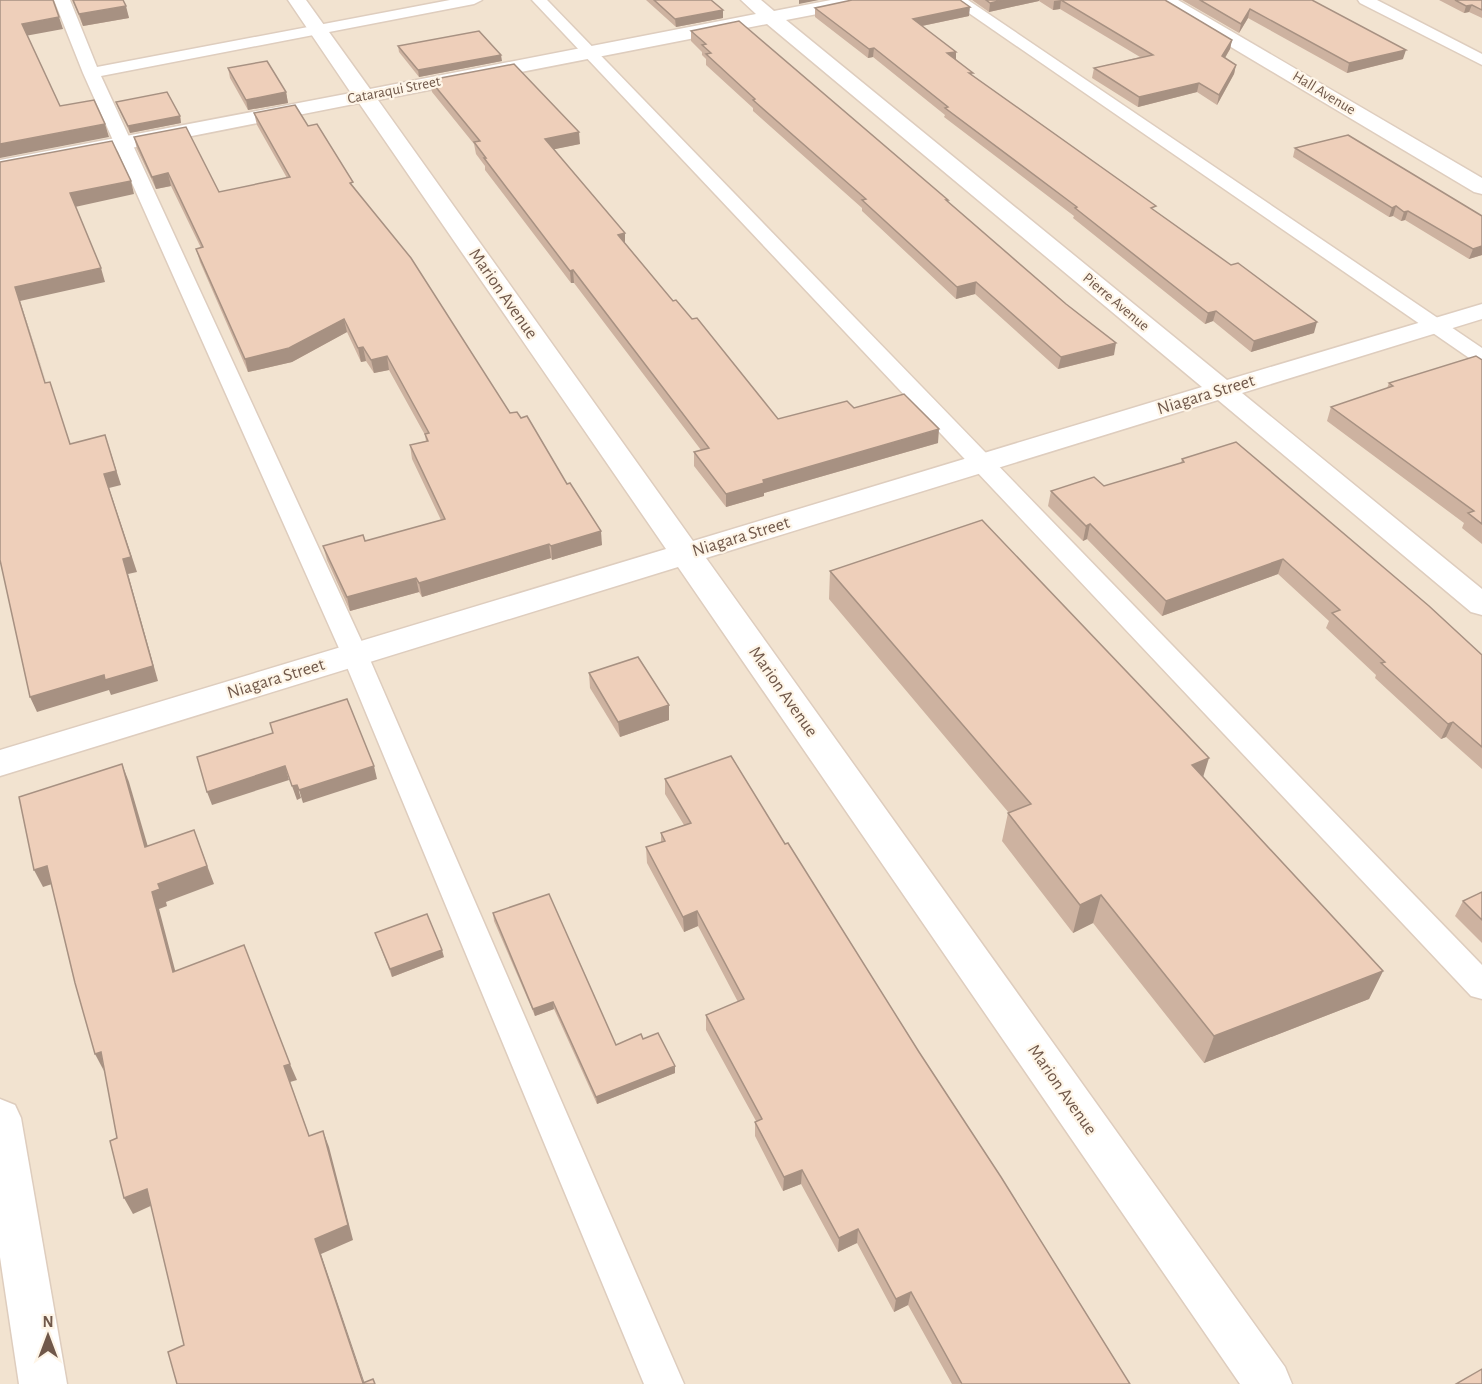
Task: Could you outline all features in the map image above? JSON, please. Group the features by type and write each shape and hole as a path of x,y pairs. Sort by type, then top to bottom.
{"street":[{"name":"Marion Avenue","path":"297,0 1268,1384"},
{"name":"Pierre Avenue","path":"750,0 1482,605"},
{"name":"Cataraqui Street","path":"0,167 859,0"},
{"name":"Hall Avenue","path":"1166,0 1482,187"},
{"name":"Niagara Street","path":"0,763 1482,311"},
{"path":"0,1119 43,1384"}],"lane":[{"path":"62,0 92,73 355,655 664,1384"},
{"path":"92,73 474,0"},
{"path":"539,0 1482,986"},
{"path":"958,0 1482,358"},
{"path":"1365,0 1482,60"}],"shaded area":[{"path":"0,0 1482,0 1482,1384 0,1384"}],"building":[{"path":"0,0 53,0 59,17 22,24 60,106 94,100 105,124 0,144"},
{"path":"73,0 123,0 126,6 79,14"},
{"path":"654,0 711,0 723,10 675,19"},
{"path":"852,0 960,0 970,7 913,19 956,52 947,53 973,73 969,73 1156,206 1151,208 1231,265 1238,263 1317,322 1254,341 1216,311 1208,313 1075,208 1077,207 945,108 948,107 874,48 869,49 815,8"},
{"path":"986,0 1003,0 990,3"},
{"path":"1061,0 1165,0 1232,40 1222,56 1236,65 1219,95 1199,83 1139,97 1094,68 1153,55"},
{"path":"1200,0 1312,0 1406,50 1349,63 1250,9 1241,24"},
{"path":"1455,0 1482,0 1482,10 1472,5 1466,6"},
{"path":"739,21 1066,304 1116,343 1061,357 976,282 957,287 862,200 866,199 753,100 755,99 706,54 711,53 702,45 706,44 691,31"},
{"path":"479,31 501,55 418,70 398,46"},
{"path":"267,61 286,92 246,100 228,68"},
{"path":"514,64 579,132 545,139 625,233 618,235 673,301 676,300 692,319 697,318 778,419 847,401 854,408 904,394 939,429 763,480 764,483 726,494 694,452 709,448 484,158 486,158 474,142 480,141 430,80"},
{"path":"167,92 180,116 128,126 116,102"},
{"path":"295,105 308,126 317,124 353,182 350,183 411,258 510,413 517,412 521,418 527,416 567,484 570,483 601,531 419,583 416,578 347,597 323,546 363,535 365,541 445,519 410,445 428,441 425,434 429,433 387,356 371,360 363,347 358,348 344,319 289,348 245,359 196,249 203,247 168,173 152,177 134,137 186,127 219,192 290,177 254,113"},
{"path":"1348,135 1482,216 1482,246 1473,249 1408,211 1404,212 1396,206 1392,208 1295,148"},
{"path":"112,141 131,181 70,193 101,268 15,287 45,383 50,382 70,444 105,435 116,471 104,474 131,557 123,559 153,666 105,680 104,675 30,697 0,560 0,162"},
{"path":"1476,356 1482,360 1482,524 1468,513 1474,511 1331,407 1393,386 1389,383"},
{"path":"1236,442 1429,606 1482,655 1482,747 1453,722 1448,724 1381,663 1385,662 1332,613 1340,610 1283,559 1166,601 1090,524 1086,526 1051,491 1094,477 1104,486 1184,462 1182,459"},
{"path":"982,520 1209,758 1192,765 1383,971 1214,1036 1101,895 1080,905 1008,813 1031,804 830,571"},
{"path":"638,657 669,705 618,722 589,673"},
{"path":"347,699 374,766 299,790 297,785 292,786 285,766 207,792 197,757 273,733 270,723"},
{"path":"731,756 785,844 788,843 919,1052 1001,1177 1130,1384 962,1384 911,1292 896,1299 858,1229 839,1238 802,1170 784,1177 755,1122 762,1119 706,1015 744,999 697,911 683,917 646,847 665,841 661,833 691,823 665,779"},
{"path":"122,764 145,847 194,830 207,866 158,884 160,889 152,892 173,972 244,945 290,1064 284,1066 309,1136 323,1131 348,1225 315,1239 363,1383 373,1379 375,1384 177,1384 168,1352 184,1345 147,1189 124,1198 110,1141 117,1138 101,1052 95,1054 75,983 47,866 34,870 19,797"},
{"path":"1482,892 1482,920 1463,901"},
{"path":"549,894 616,1045 641,1034 643,1039 658,1033 675,1066 596,1097 553,1002 533,1009 493,913"},
{"path":"427,914 442,950 390,969 375,933"},
{"path":"1482,1369 1482,1384 1456,1384"}]}
